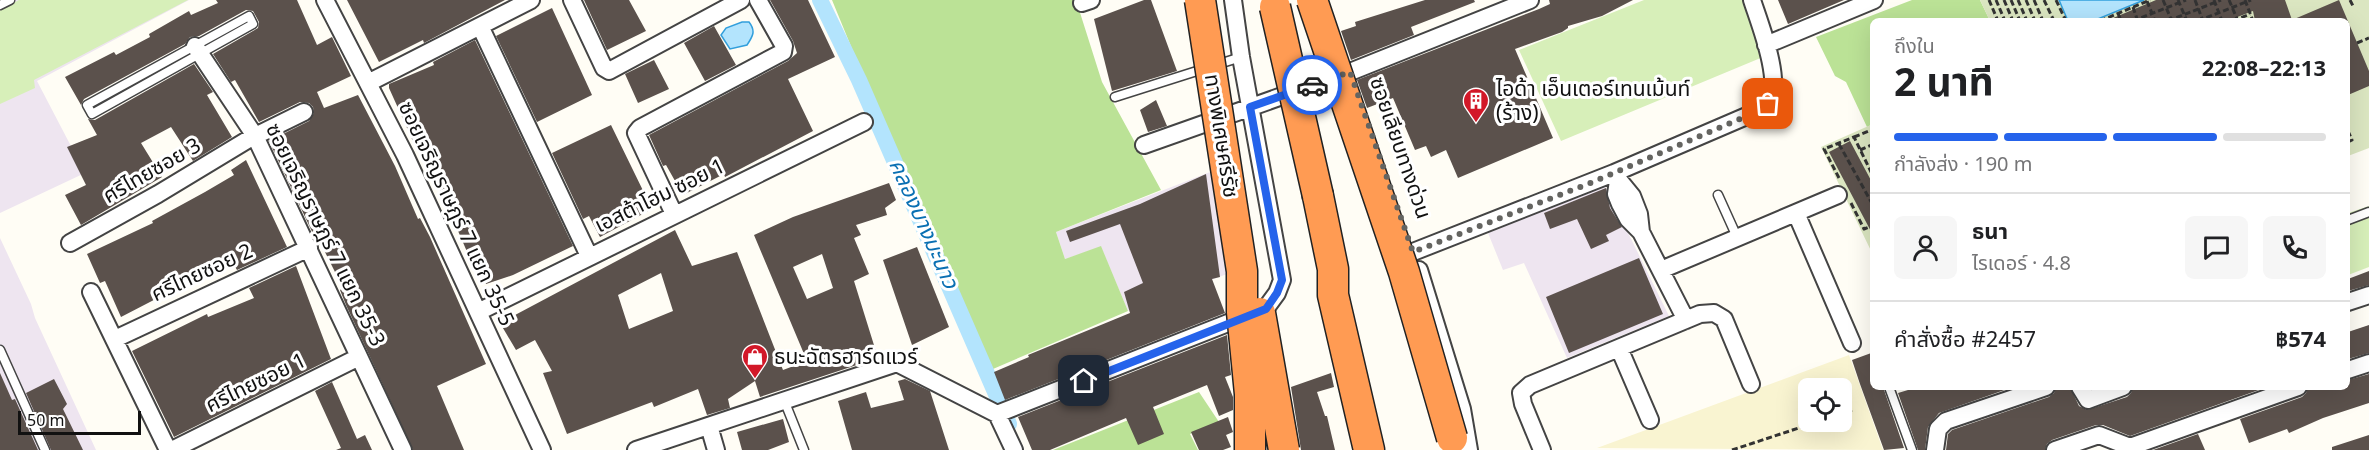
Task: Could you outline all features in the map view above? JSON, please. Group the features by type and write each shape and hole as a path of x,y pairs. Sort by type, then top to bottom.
{"highway":[{"name":"ทางพิเศษศรีรัช","path":"1200,0 1242,272"},
{"path":"1274,0 1333,269 1333,295 1369,450"},
{"path":"1311,0 1404,272 1458,446"},
{"path":"1333,269 1348,294 1388,450"},
{"path":"1242,272 1242,312 1250,394 1250,450"},
{"path":"1242,272 1260,315 1284,450"}],"street":[{"name":"ซอยเจริญราษฎร์ 7 แยก 35-5","path":"325,0 405,155 542,450"},
{"path":"368,83 531,0"},
{"path":"572,0 604,68 609,71 741,0"},
{"path":"674,214 636,133 640,128 783,52 784,46 758,0"},
{"path":"636,450 897,363 1003,412 1266,309 1277,293 1282,280 1241,57 1233,0"},
{"name":"ซอยเลียบทางด่วน","path":"1324,0 1413,252 1462,409 1458,446"},
{"path":"1144,145 1350,72 1530,0"},
{"path":"1413,252 1616,177 1756,112 1768,104 1773,86 1766,45 1752,0"},
{"path":"1766,45 1874,0"},
{"path":"480,26 589,256"},
{"name":"ซอยเจริญราษฎร์ 7 แยก 35-3","path":"198,49 255,136 403,450"},
{"name":"ศรีไทยซอย 3","path":"70,243 159,194 255,136 304,112"},
{"name":"เอสต้าโฮม ซอย 1","path":"478,312 864,122"},
{"path":"1616,177 1632,196 1639,214 1641,232 1686,320"},
{"path":"1661,270 1842,191"},
{"path":"1796,213 1852,343"},
{"name":"ศรีไทยซอย 2","path":"115,339 309,248"},
{"path":"91,292 169,450"},
{"path":"2350,301 2369,295"},
{"path":"1542,450 1523,404 1521,393 1530,385 1707,312 1724,319 1751,384"},
{"path":"1328,325 1355,450"},
{"path":"1619,348 1650,420"},
{"name":"ศรีไทยซอย 1","path":"169,450 359,357"},
{"path":"2350,369 2369,363"},
{"path":"1935,450 1938,429 1946,421 2037,390"},
{"path":"2082,390 2088,400 2116,390"},
{"path":"2055,450 2099,435 2130,447 2290,390"},
{"path":"1003,412 1014,450"},
{"path":"709,426 716,450"}],"lane":[{"path":"0,5 10,0"},
{"path":"198,49 92,114 87,105 198,49 253,24 249,16 198,49"},
{"path":"1115,97 1241,57"},
{"path":"1718,195 1737,237"},
{"path":"2350,219 2369,212"},
{"path":"0,350 45,450"},
{"path":"1890,390 1912,450"},
{"path":"784,400 804,450"}],"path":[{"path":"1989,0 1997,18"},
{"path":"1996,0 2004,18"},
{"path":"2004,0 2012,18"},
{"path":"2011,0 2019,18"},
{"path":"2018,0 2026,18"},
{"path":"2026,0 2034,18"},
{"path":"2034,0 2042,18"},
{"path":"2044,0 2053,18"},
{"path":"2056,0 2065,18"},
{"path":"2163,0 2169,18"},
{"path":"2141,18 2186,0"},
{"path":"2195,0 2200,18"},
{"path":"2177,18 2214,1 2222,0"},
{"path":"2229,0 2235,18"},
{"path":"2206,18 2251,0"},
{"path":"2350,0 2353,6"},
{"path":"2107,18 2148,1 2153,18"},
{"path":"2179,1 2186,18"},
{"path":"2214,1 2220,18"},
{"path":"2246,1 2252,18"},
{"path":"2133,7 2136,18"},
{"path":"2118,13 2120,18"},
{"path":"2241,18 2250,14"},
{"path":"2357,44 2369,38"},
{"path":"1870,131 1824,149 1842,191 1864,229 1870,227"},
{"path":"1854,137 1870,170"},
{"path":"1839,144 1870,200"},
{"path":"1860,150 1870,147"},
{"path":"1732,450 1798,428"}],"shaded area":[{"path":"0,0 189,0 37,81 85,173 0,213"},
{"path":"1210,172 1227,274 1128,311 1101,247 1065,259 1056,232"},
{"path":"1605,186 1669,316 1567,358 1524,263 1503,270 1488,233"},
{"path":"0,238 31,304 35,318 96,450 0,450"},
{"path":"1849,355 1883,450 1597,448"}],"green space":[{"path":"19,0 188,0 34,80 35,88 0,104 0,10"},
{"path":"832,0 1076,0 1102,82 1161,190 1056,232 1065,259 1101,246 1128,311 993,369 882,122"},
{"path":"1644,0 1745,0 1763,57 1561,141 1519,50"},
{"path":"1912,0 1980,0 1989,18 1870,18 1870,126 1867,127 1846,82 1835,76 1816,37"},
{"path":"1980,0 2369,0 2369,148 2350,155 2350,18 1989,18"},
{"path":"1870,125 1870,249 1821,147"},
{"path":"2369,206 2369,267 2350,274 2350,212"},
{"path":"1199,392 1219,422 1190,434 1198,450 1053,450"}],"water":[{"path":"2059,0 2144,0 2100,18 2067,18"},
{"path":"749,22 753,31 752,36 747,45 730,49 721,35 726,28"}],"building":[{"path":"216,0 297,0 317,45 332,37 351,76 317,92 324,108 358,95 395,166 418,219 420,218 430,237 486,364 437,386 464,450 413,450 346,305 340,290 343,288 321,244 319,245 316,240 269,141 309,121 314,113 313,107 309,103 300,102 259,122 235,80 231,82 213,54 258,28 259,22 253,11 246,10 199,36 190,37 185,44 84,99 81,105 65,77 114,52 116,55 150,37 149,34 189,11 191,15 218,3"},
{"path":"347,0 505,0 424,43 423,40 379,62"},
{"path":"584,0 629,0 646,31 607,50"},
{"path":"770,0 808,0 835,57 788,79 813,131 725,177 724,174 683,195 666,165 663,166 649,135 788,61 797,53 793,41"},
{"path":"1144,0 1151,0 1177,71 1112,91 1094,19"},
{"path":"1425,0 1474,0 1475,2 1411,27 1414,35 1351,60 1341,31 1356,26 1355,22"},
{"path":"1549,0 1633,0 1602,16 1568,26 1562,32 1515,49 1553,138 1458,178 1446,150 1431,157 1426,146 1415,150 1393,98 1367,108 1357,80 1539,9 1550,4"},
{"path":"1778,0 1844,0 1788,24"},
{"path":"2156,0 2285,0 2291,18 2254,18 2253,11 2235,18 2113,18"},
{"path":"2339,0 2347,18 2297,18"},
{"path":"552,8 592,95 537,122 496,36"},
{"path":"714,26 736,65 705,81 684,43"},
{"path":"2350,26 2369,71 2369,86 2350,94"},
{"path":"475,40 573,246 513,275 486,284 477,264 475,265 468,254 452,217 449,218 440,197 443,196 412,139 389,88 389,84 434,65 433,62"},
{"path":"654,60 669,89 638,103 625,74"},
{"path":"194,64 213,92 207,95 232,137 193,161 171,127 141,143 162,177 81,225 65,195 86,185 67,147 97,135 88,119 95,120"},
{"path":"1156,100 1167,126 1148,132 1140,110"},
{"path":"611,125 652,209 600,237 589,216 583,219 552,153"},
{"path":"1850,141 1870,178 1870,229 1829,152"},
{"path":"246,160 287,247 237,270 231,260 121,317 105,281 100,283 87,254 153,223 152,221 234,175 231,170"},
{"path":"1206,174 1220,277 1212,279 1225,313 1005,400 994,372 1029,357 1028,355 1130,313 1124,292 1143,283 1120,224 1070,242 1066,231 1140,204"},
{"path":"889,183 896,200 885,208 887,215 856,225 861,235 854,238 869,274 854,281 878,358 760,397 755,381 728,399 730,408 707,415 698,389 654,407 652,402 567,434 543,373 552,371 535,340 516,350 500,323 675,230 692,266 737,252 783,370 807,361 754,235 793,217","holes":["822,254 833,288 807,299 793,267","661,273 673,311 629,329 618,295"]},
{"path":"1606,188 1610,208 1622,227 1606,235 1609,241 1591,249 1577,219 1550,229 1544,213"},
{"path":"917,247 949,327 912,345 883,260"},
{"path":"1639,258 1663,314 1569,353 1546,297"},
{"path":"296,266 331,359 174,437 132,351 207,314 208,317 254,298 249,288"},
{"path":"2369,271 2369,285 2350,290 2350,278"},
{"path":"2369,325 2369,353 2350,358 2350,331"},
{"path":"1227,335 1231,375 1225,377 1233,397 1233,410 1219,416 1207,385 1153,407 1164,434 1138,445 1126,418 1050,450 1032,450 1018,417"},
{"path":"1870,353 1870,390 1884,390 1904,448 1884,450 1852,360"},
{"path":"0,373 12,400 15,399 38,450 0,450"},
{"path":"1331,373 1334,387 1317,392 1325,416 1327,416 1335,450 1301,450 1291,387"},
{"path":"2369,374 2369,403 2323,418 2289,433 2287,429 2249,443 2240,419 2302,397 2307,390 2350,390 2350,379"},
{"path":"54,379 67,404 63,409 83,450 51,450 26,393"},
{"path":"905,379 930,391 949,450 852,450 838,401 866,392 871,408 904,400 898,381"},
{"path":"332,382 357,439 365,435 372,450 336,450 341,448 315,391"},
{"path":"1908,390 2004,390 1939,413 1928,427 1925,450 1918,450 1898,393"},
{"path":"2055,390 2071,390 2079,406 2087,410 2127,397 2132,390 2259,390 2130,436 2103,425 2096,425 2052,440 2047,444 2045,450 1946,450 1948,434 1952,430 2049,397"},
{"path":"1228,417 1233,432 1226,435 1231,447 1223,450 1199,450 1191,432"},
{"path":"783,419 789,442 768,450 742,450 737,432"},
{"path":"2198,434 2205,450 2153,450"},
{"path":"2369,435 2369,450 2332,450 2332,447"}],"waterway":[{"name":"คลองบางมะนาว","path":"820,0 859,80 1009,424"}],"way so far":[{"path":"1312,85 1350,72 1413,252 1614,173 1756,112 1768,104"}],"place":[{"name":"ไอด้า เอ็นเตอร์เทนเม้นท์ (ร้าง)","path":"1476,124"},
{"name":"ธนะฉัตรฮาร์ดแวร์","path":"755,380"}],"route":[{"path":"1084,381 1266,309 1277,293 1282,280 1250,107 1312,85"}]}
